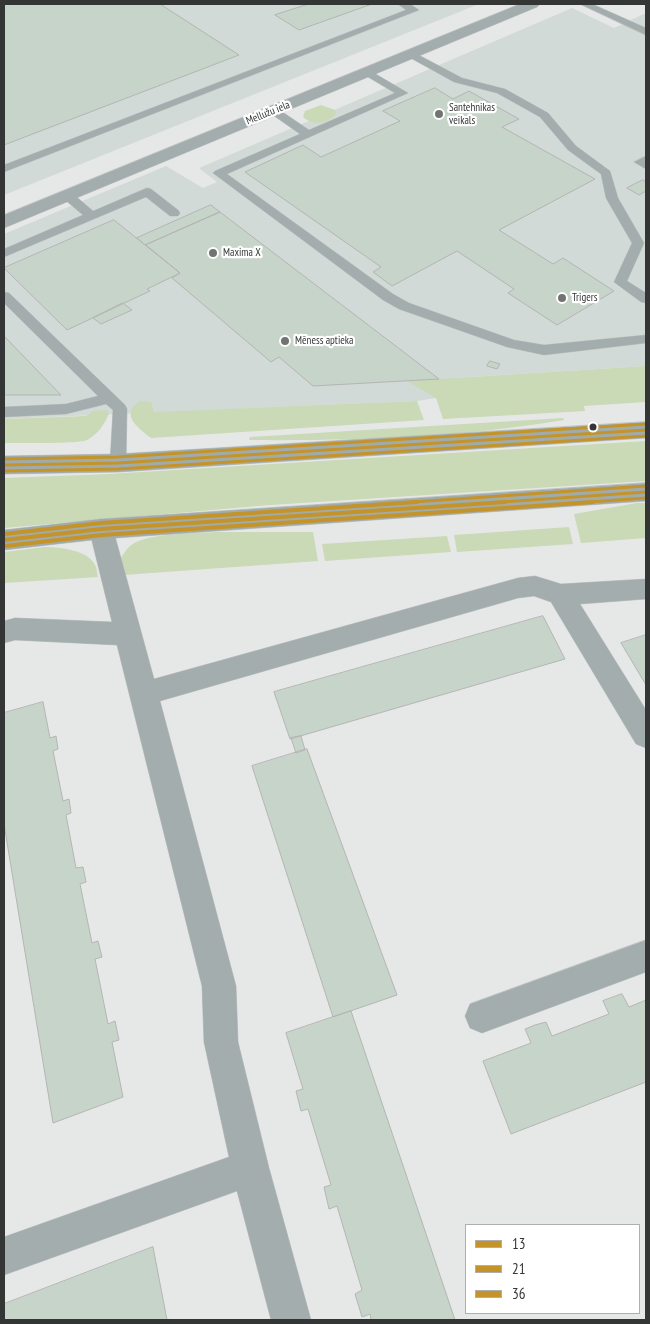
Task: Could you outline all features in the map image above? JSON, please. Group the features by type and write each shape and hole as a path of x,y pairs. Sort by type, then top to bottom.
{"main road":[{"path":"4,466 118,463 646,430"},
{"path":"4,540 101,529 646,492"}],"street":[{"name":"Mellužu iela","path":"4,222 532,4"},
{"path":"101,529 220,986 221,1042 250,1168 291,1320"},
{"path":"143,694 518,588 535,586 560,595 646,589"},
{"path":"560,595 646,735"},
{"path":"4,632 16,629 127,634"},
{"path":"482,1016 646,956"},
{"path":"4,1256 250,1168"}],"lane":[{"path":"4,169 414,10 403,4"},
{"path":"585,4 646,32"},
{"path":"411,54 458,80 501,91 544,116 572,148 606,173 612,198 638,243 620,282 646,299"},
{"path":"367,72 403,93 219,173 388,297 404,306 512,344 544,350 646,339"},
{"path":"274,111 308,134"},
{"path":"646,159 640,162 646,166"},
{"path":"4,252 147,192 174,213"},
{"path":"68,196 91,215"},
{"path":"4,296 120,409 118,463"},
{"path":"4,412 66,409 108,398"}],"shaded area":[{"path":"4,4 479,4 4,195"},
{"path":"572,8 614,28 646,13 646,366 453,378 436,398 417,401 4,419 4,234 166,166 203,188 217,182 199,168"}],"green space":[{"path":"321,105 335,110 336,114 320,123 311,122 303,117 305,111"},
{"path":"646,366 646,402 584,406 585,411 443,419 436,398 407,381"},
{"path":"140,401 151,402 154,412 417,401 424,420 151,438 137,426 131,416 134,406"},
{"path":"106,410 109,413 103,425 98,432 87,440 61,443 4,443 4,419 86,416 93,411"},
{"path":"563,418 564,420 525,426 408,437 249,440 250,437"},
{"path":"646,441 646,481 270,505 4,528 4,478 109,474"},
{"path":"646,503 646,538 581,543 574,514"},
{"path":"569,527 573,544 457,552 454,535"},
{"path":"217,532 313,532 318,561 124,575 121,558 127,549 135,543 157,536"},
{"path":"447,536 451,552 325,561 322,544"},
{"path":"45,547 73,550 86,556 95,565 98,577 4,583 4,552"}],"building":[{"path":"4,4 160,4 239,55 4,145"},
{"path":"309,4 372,4 299,30 275,15"},
{"path":"435,88 453,99 469,91 519,119 502,127 595,179 499,230 553,264 563,258 614,291 557,325 508,293 514,289 457,251 392,286 373,272 381,267 245,172 303,145 321,157 400,121 383,111"},
{"path":"643,180 646,182 646,191 639,195 627,188"},
{"path":"211,205 220,212 145,245 137,238"},
{"path":"220,212 439,379 313,386 279,357 271,362 172,278 180,273 146,245"},
{"path":"114,220 180,273 147,289 150,291 67,330 4,268"},
{"path":"123,303 132,310 101,324 93,318"},
{"path":"4,336 61,395 4,395"},
{"path":"490,361 500,364 497,369 487,366"},
{"path":"543,616 565,659 290,739 274,692"},
{"path":"646,635 646,685 621,643"},
{"path":"43,702 50,738 56,736 58,749 53,751 63,801 69,799 71,813 66,815 76,868 83,867 86,882 80,884 92,943 98,941 102,957 95,959 108,1024 115,1021 119,1040 112,1042 123,1097 53,1123 4,824 4,713"},
{"path":"301,736 305,750 296,753 291,738"},
{"path":"307,749 397,995 333,1017 252,766"},
{"path":"622,994 629,1007 646,1000 646,1082 511,1134 483,1061 531,1043 525,1029 535,1025 546,1022 552,1036 609,1014 603,1001"},
{"path":"351,1011 455,1320 371,1320 370,1314 362,1317 355,1294 362,1290 337,1206 329,1209 324,1187 331,1185 308,1109 301,1111 296,1091 303,1089 286,1033"},
{"path":"153,1247 167,1320 4,1320 4,1304"}],"transit line":[{"name":"36","path":"4,459 118,457 646,424"},
{"name":"13","path":"4,465 118,463 646,430"},
{"name":"21","path":"4,471 118,469 646,436"},
{"name":"36","path":"4,534 101,523 646,486"},
{"name":"13","path":"4,540 101,529 646,492"},
{"name":"21","path":"5,546 102,535 646,498"}],"place":[{"name":"Santehnikas veikals","path":"439,114"},
{"name":"Maxima X","path":"213,253"},
{"name":"Trigers","path":"562,298"},
{"name":"Mēness aptieka","path":"285,341"}]}
